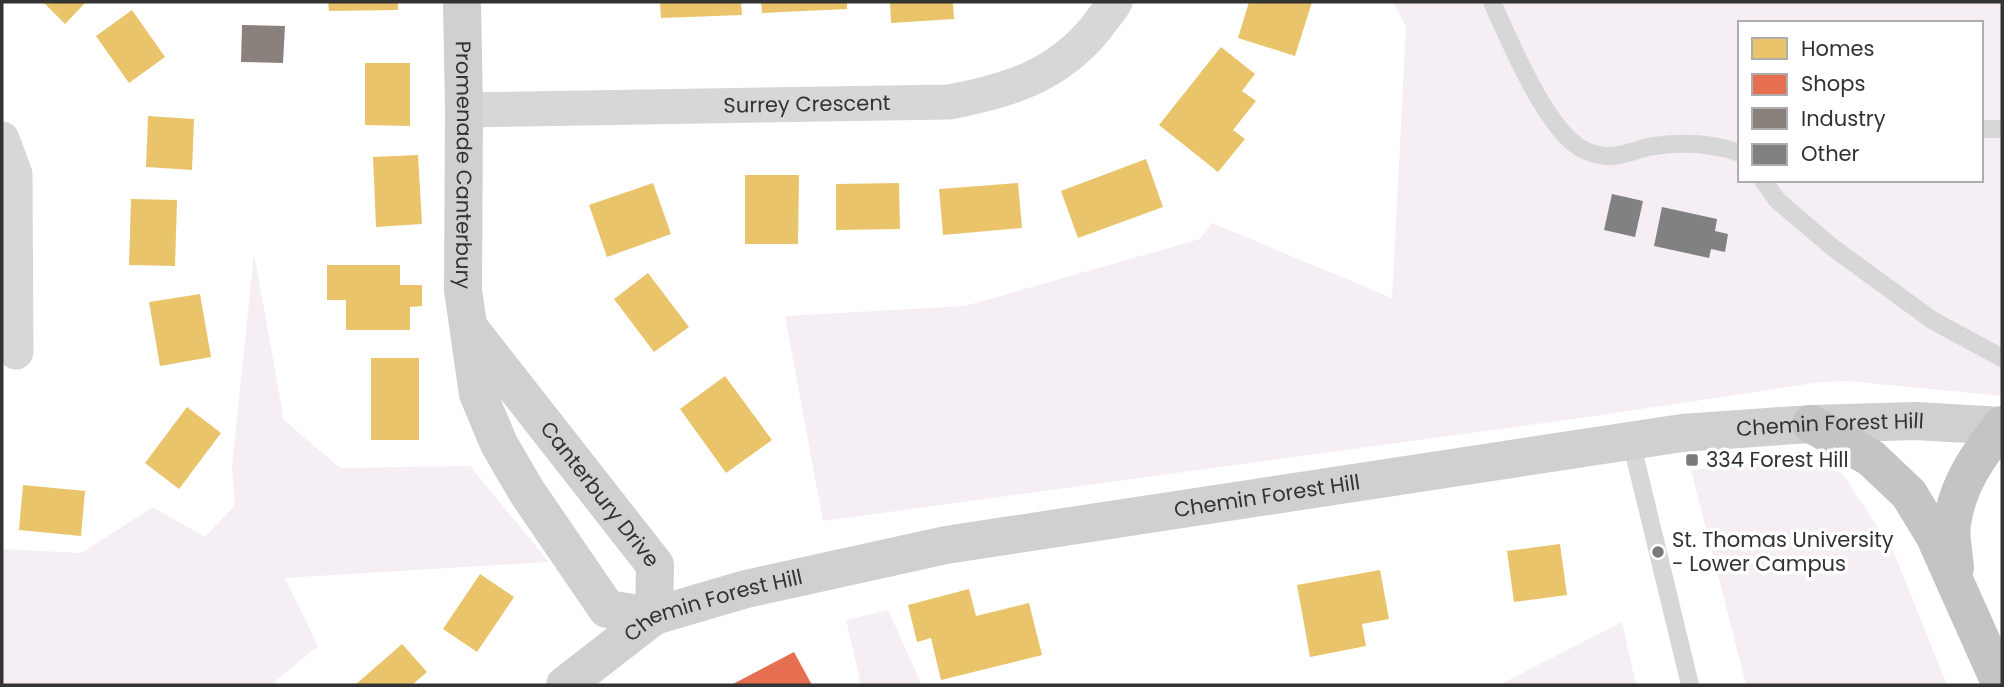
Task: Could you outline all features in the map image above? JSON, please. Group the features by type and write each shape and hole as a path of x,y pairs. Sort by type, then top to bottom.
{"highway":[{"path":"1811,424 1871,458 1909,494 1935,537 2001,685"},
{"path":"1956,581 1952,526 1962,484 1980,453 2002,426"}],"street":[{"name":"Promenade Canterbury","path":"462,2 463,290 469,327"},
{"name":"Surrey Crescent","path":"464,110 949,102 992,94 1037,78 1082,45 1115,2"},
{"path":"2,139 15,174 16,352"},
{"name":"Canterbury Drive","path":"469,327 655,565 654,616"},
{"path":"469,327 478,394 499,444 527,492 607,609 654,616"},
{"name":"Chemin Forest Hill","path":"565,685 654,616 746,589 946,545 1682,433 1811,424 1916,421 2002,426"}],"lane":[{"path":"1492,2 1515,53 1556,125 1577,146 1612,156 1654,146 1688,144 1718,145 1738,152"},
{"path":"1983,129 2002,129"},
{"path":"1764,182 1777,200 1832,247 1932,320 2002,358"},
{"path":"1777,200 1782,182"},
{"path":"1631,441 1690,685"}],"shaded area":[{"path":"1393,2 2002,2 2002,396 1848,381 1822,382 1595,416 823,521 785,316 965,306 1200,239 1212,223 1392,298 1406,27"},
{"path":"254,253 284,420 340,468 470,466 549,562 285,578 318,646 271,685 2,685 2,549 81,553 153,507 205,537 235,505 232,466"},
{"path":"1798,461 1842,473 1893,550 1947,685 1746,685 1691,470"},
{"path":"888,610 922,685 861,685 846,620"},
{"path":"1622,622 1636,685 1499,685"}],"building: Homes":[{"path":"43,2 86,2 65,24"},
{"path":"328,2 398,2 398,10 329,11"},
{"path":"660,2 741,2 742,15 661,18"},
{"path":"761,2 847,2 847,9 762,13"},
{"path":"890,2 953,2 954,19 891,23"},
{"path":"1249,2 1312,2 1295,56 1238,38"},
{"path":"132,10 165,57 129,83 96,36"},
{"path":"1221,47 1255,74 1242,91 1256,101 1233,130 1245,139 1218,172 1159,125"},
{"path":"365,63 410,63 410,126 365,125"},
{"path":"148,116 194,119 192,170 146,167"},
{"path":"418,155 422,224 376,227 373,157"},
{"path":"1146,159 1163,207 1078,238 1061,191"},
{"path":"745,175 799,175 798,244 745,244"},
{"path":"653,183 671,234 607,257 589,205"},
{"path":"899,183 900,229 836,230 836,184"},
{"path":"1018,183 1022,228 943,235 939,189"},
{"path":"131,199 177,200 175,266 129,265"},
{"path":"327,265 400,265 400,285 422,285 422,306 410,307 410,330 346,330 346,300 327,300"},
{"path":"648,273 689,327 654,352 614,299"},
{"path":"200,294 211,357 160,366 149,302"},
{"path":"371,358 419,358 419,440 371,440"},
{"path":"725,376 772,440 726,473 680,409"},
{"path":"187,407 221,433 179,489 145,463"},
{"path":"23,485 85,491 81,536 19,530"},
{"path":"1560,544 1567,595 1514,602 1507,551"},
{"path":"1380,570 1389,619 1362,624 1366,646 1310,657 1297,585"},
{"path":"480,574 514,597 477,652 443,629"},
{"path":"969,589 976,616 1029,603 1042,655 941,680 931,638 917,642 908,605"},
{"path":"402,644 427,672 412,685 355,685"}],"building: Shops":[{"path":"794,652 812,685 731,685"}],"building: Industry":[{"path":"242,25 285,26 283,63 241,62"}],"building: Other":[{"path":"1612,194 1643,201 1635,237 1604,230"},
{"path":"1662,207 1717,219 1715,231 1728,234 1725,252 1711,249 1709,258 1654,246"}],"place":[{"name":"334 Forest Hill","path":"1692,460"},
{"name":"St. Thomas University - Lower Campus","path":"1658,552"}]}
